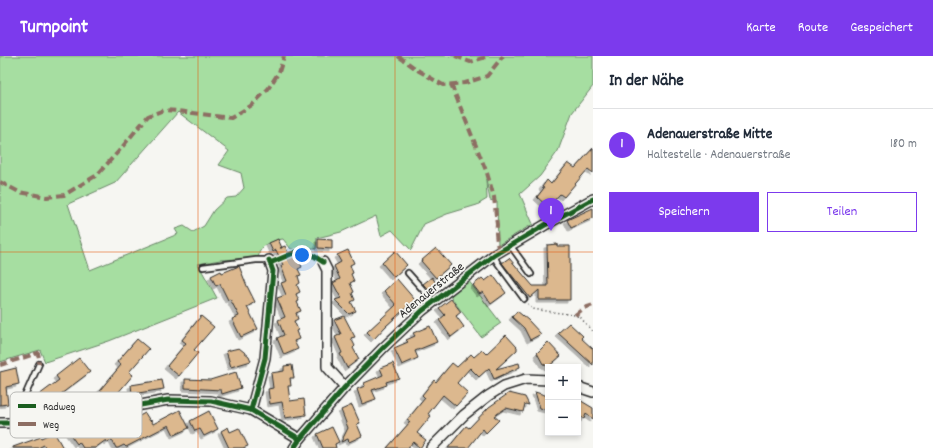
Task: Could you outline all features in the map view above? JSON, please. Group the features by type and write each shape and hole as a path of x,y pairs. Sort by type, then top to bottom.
{"street":[{"name":"Adenauerstraße","path":"294,448 345,386 422,311 494,255 593,199"},
{"path":"252,410 265,358 273,271 269,260"},
{"path":"323,262 327,270 327,367 345,386"},
{"path":"431,448 464,415 488,396 504,386 526,379 545,380"},
{"path":"581,388 593,392"},
{"path":"142,405 168,400 212,401 252,410 300,439"}],"lane":[{"path":"510,245 531,274"},
{"path":"494,255 497,262 524,299"},
{"path":"203,267 256,260 269,260"},
{"path":"408,273 434,302"},
{"path":"27,392 39,364"}],"path":[{"path":"524,299 532,309 575,315 581,318 593,332"}],"green space":[{"path":"0,56 593,56 593,86 572,113 558,151 540,176 520,194 533,224 498,245 497,202 490,200 486,179 487,199 477,205 447,214 424,224 411,250 392,230 381,236 376,216 341,232 317,238 316,249 291,249 283,239 276,240 264,246 260,251 258,258 220,260 198,264 217,298 109,341 45,362 40,350 0,362","holes":["178,112 229,151 219,165 241,173 244,188 236,197 227,198 214,210 204,226 193,232 184,226 175,229 178,234 90,270 68,204 115,183"]},
{"path":"468,280 501,323 481,337 449,295"}],"building":[{"path":"593,148 593,173 588,169 564,197 560,194 548,207 537,197 544,188 542,187 547,180 551,184 568,163 575,168"},
{"path":"593,208 593,218 571,228 567,220"},
{"path":"278,239 282,247 285,246 290,256 296,254 302,267 298,269 301,275 298,276 300,283 297,285 300,292 296,294 299,301 297,302 301,311 296,313 298,319 294,321 298,330 296,331 299,339 294,341 298,349 284,355 277,338 284,335 278,320 285,317 277,298 286,295 281,283 287,281 281,266 283,265 276,250 273,252 269,243"},
{"path":"318,239 332,240 332,249 318,248"},
{"path":"557,244 557,246 570,246 570,300 539,300 539,290 530,298 502,263 509,258 533,286 548,286 547,245"},
{"path":"436,248 451,265 436,278 421,261"},
{"path":"348,250 354,263 350,265 353,273 351,274 354,281 350,283 354,292 352,293 355,300 351,302 356,311 349,314 335,300 341,298 333,283 340,279 334,266 341,262 337,255"},
{"path":"395,251 407,265 394,277 382,263"},
{"path":"239,266 255,302 247,307 258,329 241,337 232,319 239,316 230,299 228,300 220,284 216,286 211,276 221,271 222,273"},
{"path":"493,275 506,293 491,304 483,292 480,294 473,285 482,278 485,281"},
{"path":"432,277 436,283 428,290 423,284"},
{"path":"397,279 415,300 374,339 367,332 396,305 384,291"},
{"path":"451,299 461,312 456,316 464,327 451,337 439,320 445,315 439,308"},
{"path":"517,311 541,334 530,340 524,328 512,317"},
{"path":"201,316 214,327 194,350 198,353 179,376 167,366 186,343 182,340"},
{"path":"344,316 355,337 351,338 355,346 353,348 359,359 347,368 340,354 342,353 335,337 341,334 334,320"},
{"path":"569,323 583,336 581,338 593,349 593,365 558,333"},
{"path":"430,326 437,342 415,351 418,358 402,365 394,348 408,342 406,340 415,336 413,333"},
{"path":"506,335 517,347 517,350 496,369 519,363 520,367 494,379 489,368 479,377 470,368 457,383 468,393 456,406 443,395 428,414 431,416 417,433 426,440 420,448 413,442 408,448 387,448 410,422 407,420 425,398 422,395 434,380 436,382 452,363 457,367 471,354 474,357 482,350 486,354"},
{"path":"137,339 149,349 129,372 133,375 119,392 102,392 100,390 121,365 117,362"},
{"path":"548,342 561,356 552,364 545,365 543,364 537,353"},
{"path":"239,348 249,356 251,361 231,367 226,351"},
{"path":"79,358 90,372 64,392 43,392 59,380 56,376"},
{"path":"393,363 399,378 386,382 387,385 372,390 376,399 362,404 357,389 365,386 364,383 383,375 380,368"},
{"path":"292,365 294,378 290,378 291,386 288,386 290,401 304,399 306,415 285,418 282,402 270,404 268,389 273,388 271,373 284,371 284,366"},
{"path":"16,368 19,384 6,387 8,404 0,405 0,372"},
{"path":"236,372 241,388 222,394 221,390 185,388 185,379 210,380"},
{"path":"162,380 164,389 142,392 132,392 131,385"},
{"path":"535,392 545,395 545,409 540,408"},
{"path":"509,393 525,397 529,405 525,404 523,412 506,408 494,416 499,420 486,433 483,429 468,448 448,448 466,426 469,428 489,407"},
{"path":"581,401 593,408 593,419 586,414 584,419 581,417"},
{"path":"352,405 360,423 357,424 362,436 349,442 348,439 341,442 348,428 341,410"},
{"path":"180,410 189,428 174,435 169,425 126,447 124,445 118,448 116,448 112,440 107,442 106,440 95,448 83,448 79,442 77,444 73,438 142,438 142,415 145,413 153,424"},
{"path":"209,411 218,429 204,436 200,429 195,431 190,421"},
{"path":"228,427 230,432 239,428 248,446 243,448 229,448 221,431"},
{"path":"332,427 339,442 335,444 336,448 323,448 317,434"},
{"path":"38,438 57,438 63,448 45,448 44,445 38,448 13,447"}],"marked path":[{"path":"0,182 19,192 47,197 64,195 97,175 148,116 164,110 231,118 252,105 268,89 279,72 284,56"},
{"path":"398,56 419,71 443,85 465,83 487,76 503,56"},
{"path":"455,56 470,62 489,56"},
{"path":"451,84 487,173 494,197 497,225 496,233 499,252"},
{"path":"575,315 584,308 593,305"},
{"path":"0,365 38,353 39,364"}],"cycle path":[{"path":"294,448 345,387 422,311 494,255 593,199"},
{"path":"270,263 296,252 314,256 323,262"},
{"path":"251,410 265,358 273,271 269,260"},
{"path":"142,405 168,400 211,401 251,410 300,439"},
{"path":"0,423 10,423"}],"place":[{"name":"Adenauerstraße Mitte","path":"551,231"}]}
